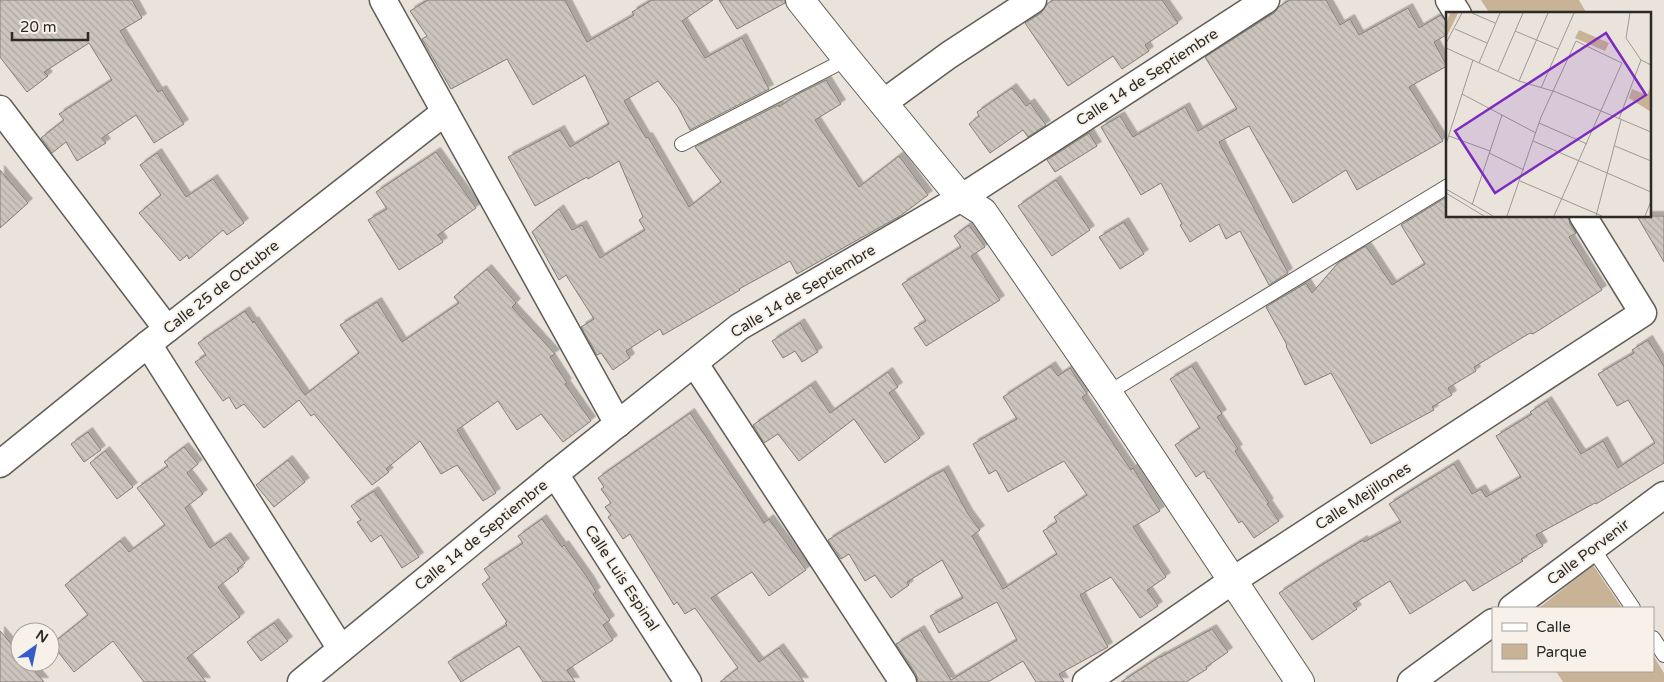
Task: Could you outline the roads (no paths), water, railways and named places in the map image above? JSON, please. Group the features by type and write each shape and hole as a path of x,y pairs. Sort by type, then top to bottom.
{"street":[{"path":"383,0 618,424"},
{"path":"800,0 961,198 983,212 1108,393 1300,682"},
{"path":"883,103 949,55 1033,0"},
{"name":"Calle 14 de Septiembre","path":"301,682 555,474 739,327 961,198 1266,0"},
{"path":"1449,0 1457,12"},
{"path":"0,109 158,336 341,649"},
{"name":"Calle 25 de Octubre","path":"0,464 158,336 445,112"},
{"name":"Calle Mejillones","path":"1086,682 1232,581 1643,313 1584,218"},
{"path":"694,364 902,682"},
{"name":"Calle Luis Espinal","path":"555,474 688,682"},
{"name":"Calle Porvenir","path":"1513,607 1664,495"},
{"path":"1412,682 1492,623"}],"lane":[{"path":"682,144 847,59"},
{"path":"1108,393 1446,187"},
{"path":"1593,549 1632,607"},
{"path":"1654,640 1664,655"}]}
